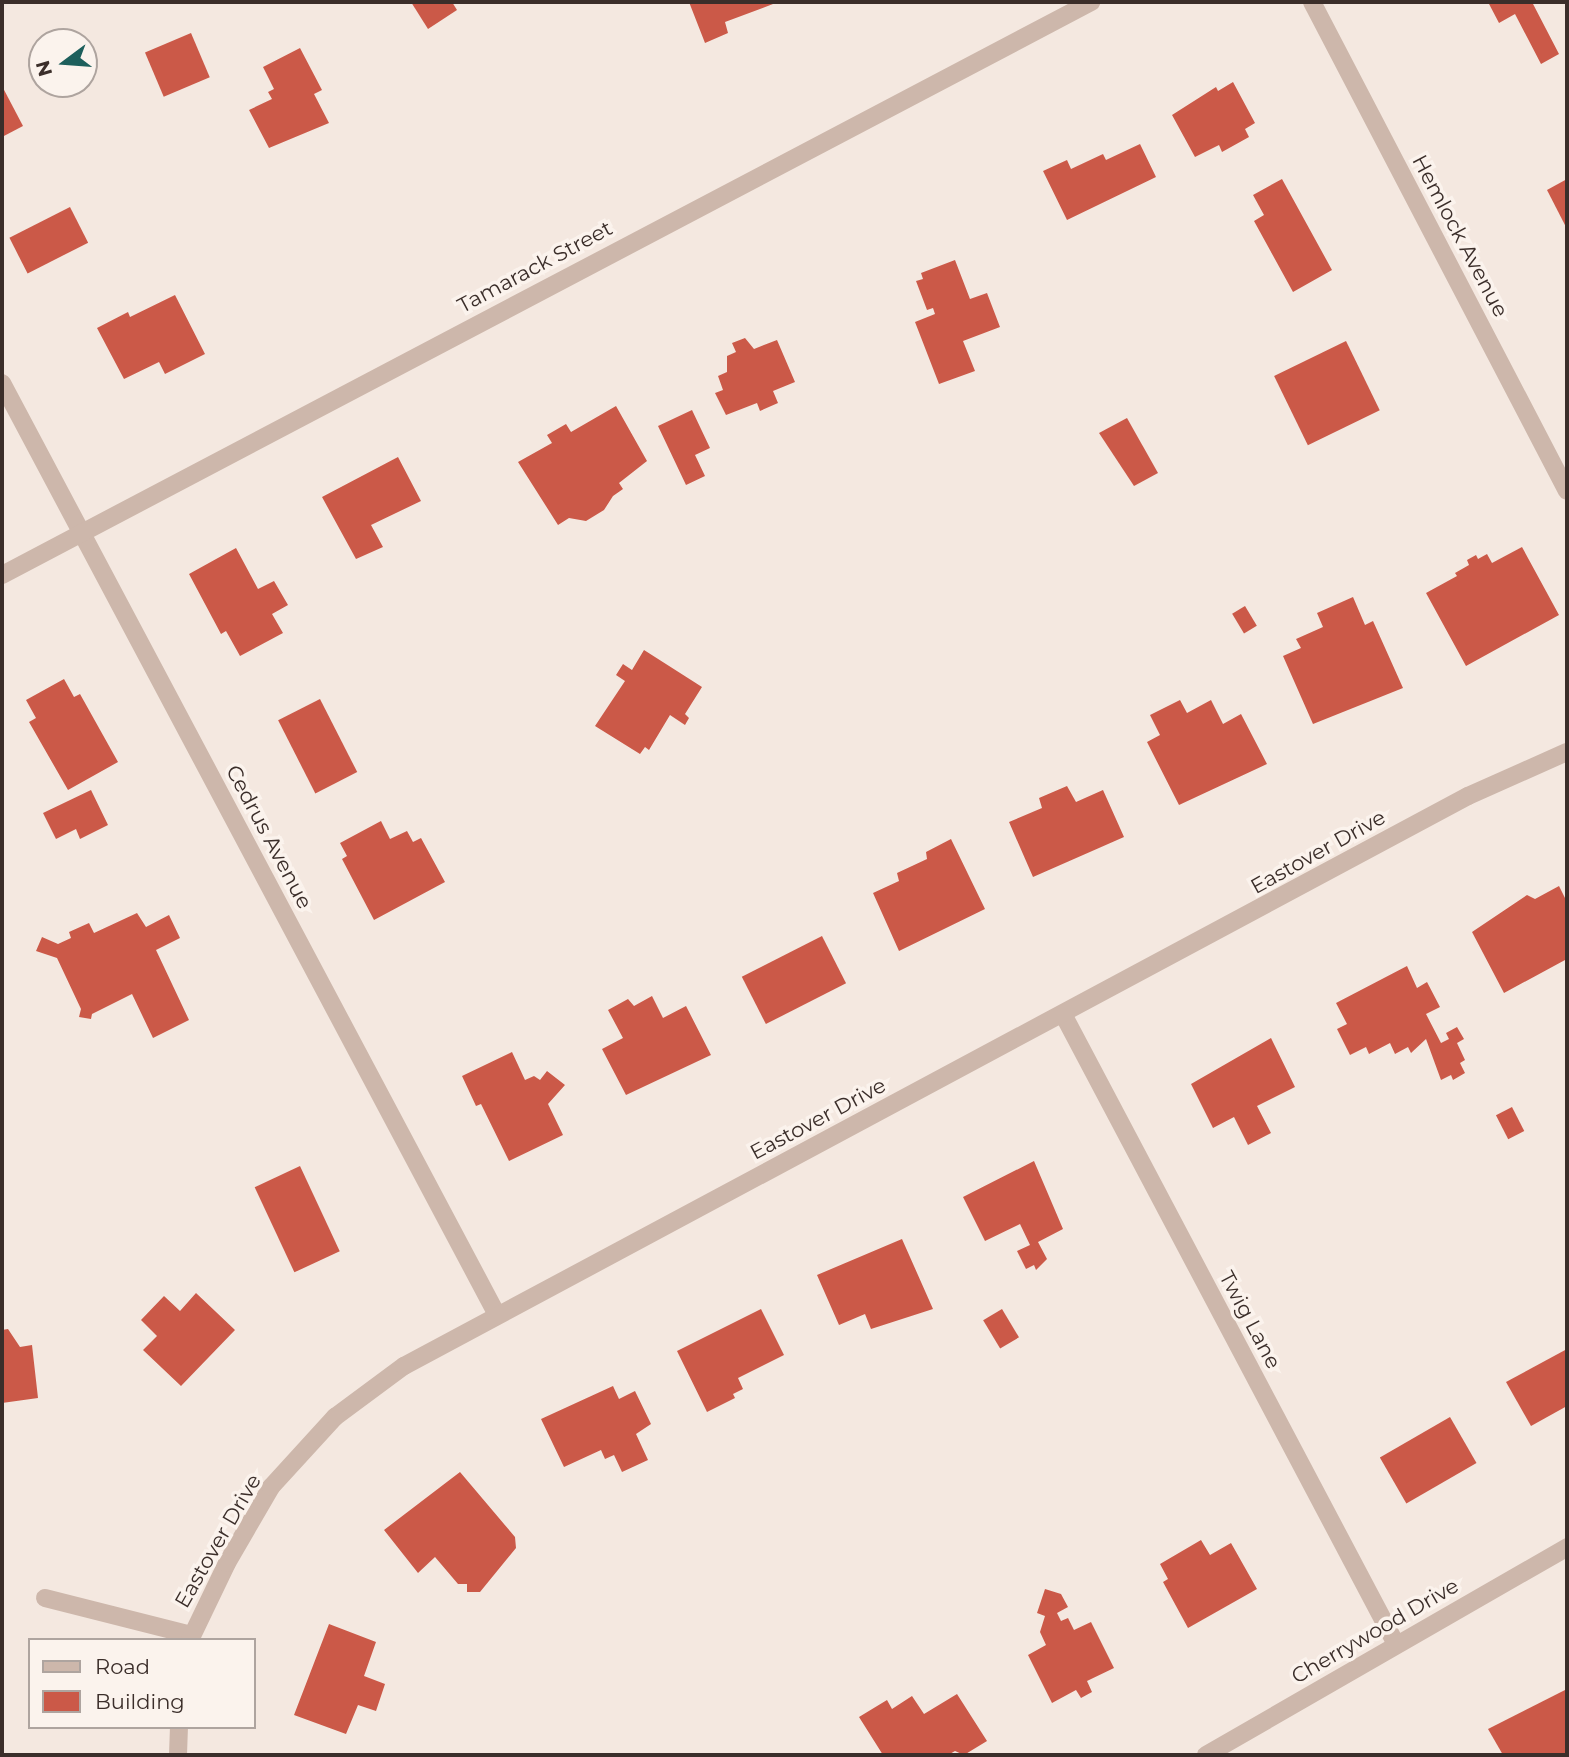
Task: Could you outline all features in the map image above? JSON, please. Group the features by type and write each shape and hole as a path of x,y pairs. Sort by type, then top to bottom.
{"street":[{"name":"Tamarack Street","path":"2,575 1091,2"},
{"name":"Hemlock Avenue","path":"1312,2 1567,491"},
{"name":"Cedrus Avenue","path":"2,383 496,1314"},
{"name":"Eastover Drive","path":"191,1637 271,1487 335,1417 404,1366 496,1314 1064,1016 1468,796 1567,752"},
{"name":"Twig Lane","path":"1064,1016 1396,1644"},
{"name":"Cherrywood Drive","path":"1206,1755 1567,1547"},
{"path":"45,1598 191,1637"},
{"path":"178,1755 179,1729"}],"building":[{"path":"411,2 452,2 457,10 428,29"},
{"path":"689,2 773,4 725,22 728,33 705,43"},
{"path":"1488,2 1532,2 1559,54 1541,64 1515,14 1499,23"},
{"path":"191,33 210,77 164,97 145,53"},
{"path":"300,48 322,90 314,94 329,123 269,148 249,110 272,99 268,92 274,89 263,67"},
{"path":"1233,82 1255,123 1245,129 1249,137 1222,152 1219,145 1195,157 1172,115 1216,87 1218,91"},
{"path":"2,86 23,126 2,137"},
{"path":"1140,144 1156,177 1067,220 1043,171 1067,160 1071,169 1103,154 1106,160"},
{"path":"1282,179 1332,270 1293,292 1254,221 1264,215 1253,195"},
{"path":"1567,179 1567,229 1547,190"},
{"path":"70,207 88,243 28,274 9,238"},
{"path":"955,260 970,299 987,293 1000,327 963,341 975,371 939,384 915,322 935,314 933,308 927,310 916,281 923,279 921,273"},
{"path":"175,295 205,354 165,374 159,362 124,379 97,328 128,312 130,317"},
{"path":"745,338 754,349 777,340 795,382 773,391 778,403 760,411 757,403 726,415 715,393 723,390 718,376 727,372 727,356 736,352 732,343"},
{"path":"1346,341 1380,410 1308,445 1274,376"},
{"path":"616,406 647,461 619,483 623,489 613,496 604,510 586,521 569,518 558,525 518,462 552,443 547,435 566,424 571,432"},
{"path":"692,410 710,448 695,455 705,476 686,485 658,426"},
{"path":"1127,418 1158,473 1134,486 1099,433"},
{"path":"398,457 421,501 371,525 383,547 356,559 322,497"},
{"path":"1522,547 1559,615 1466,666 1426,593 1457,576 1455,573 1469,565 1467,560 1476,555 1478,559 1487,554 1492,563"},
{"path":"236,548 258,589 274,581 288,605 272,614 283,633 240,656 226,631 221,634 189,574"},
{"path":"1353,597 1365,625 1373,621 1403,688 1313,724 1283,656 1301,648 1296,639 1323,627 1317,613"},
{"path":"1245,606 1257,626 1244,633 1232,614"},
{"path":"644,650 702,687 685,714 689,718 685,725 670,715 649,750 645,747 640,754 595,726 625,681 616,675 623,664 632,670"},
{"path":"64,679 74,697 80,694 118,762 68,790 29,722 36,718 26,700"},
{"path":"320,699 357,772 315,793 278,720"},
{"path":"1180,700 1187,713 1211,700 1223,724 1241,714 1267,764 1179,805 1147,742 1160,735 1150,715"},
{"path":"1067,786 1076,802 1103,790 1124,837 1033,877 1009,822 1042,808 1039,798"},
{"path":"91,790 108,825 80,839 76,829 56,839 43,813"},
{"path":"381,821 390,839 407,831 413,842 421,838 445,882 374,920 342,859 347,856 340,843"},
{"path":"951,839 985,909 899,951 873,893 899,881 897,873 927,859 926,852"},
{"path":"1559,886 1567,902 1567,965 1565,960 1504,993 1472,932 1527,895 1535,899"},
{"path":"137,913 146,927 169,915 180,938 156,950 189,1020 153,1038 132,994 92,1014 91,1019 79,1017 81,1009 57,958 36,951 42,937 58,944 71,938 69,932 89,923 94,933"},
{"path":"822,936 846,983 766,1024 742,977"},
{"path":"1407,966 1417,988 1427,982 1440,1007 1426,1014 1441,1043 1449,1039 1446,1033 1457,1027 1464,1039 1457,1043 1465,1060 1460,1063 1465,1073 1453,1080 1451,1075 1441,1080 1426,1039 1411,1053 1408,1047 1395,1054 1390,1043 1369,1054 1366,1047 1350,1055 1337,1029 1347,1024 1336,1003"},
{"path":"652,996 663,1018 686,1006 711,1055 626,1095 602,1049 623,1038 608,1010 628,999 634,1006"},
{"path":"1271,1038 1295,1087 1257,1106 1271,1133 1248,1145 1234,1117 1213,1128 1191,1084"},
{"path":"512,1052 525,1080 534,1076 540,1080 547,1071 565,1085 548,1104 563,1135 509,1161 481,1104 476,1106 462,1076"},
{"path":"1512,1107 1524,1131 1508,1139 1496,1115"},
{"path":"1034,1161 1063,1229 1038,1242 1047,1259 1036,1270 1034,1265 1026,1269 1017,1251 1030,1245 1020,1224 985,1241 963,1197"},
{"path":"300,1166 340,1251 294,1272 255,1187"},
{"path":"902,1239 933,1309 871,1329 865,1314 839,1325 817,1275"},
{"path":"196,1293 235,1330 181,1386 143,1350 157,1336 141,1320 164,1296 180,1311"},
{"path":"761,1309 784,1355 738,1378 743,1389 733,1394 735,1398 707,1412 677,1351"},
{"path":"1002,1309 1019,1337 1000,1349 983,1320"},
{"path":"8,1329 20,1347 32,1345 38,1398 2,1403 2,1330"},
{"path":"1567,1349 1567,1406 1531,1426 1506,1382"},
{"path":"613,1386 619,1399 635,1391 651,1424 636,1434 648,1460 622,1472 614,1455 605,1459 601,1450 564,1467 541,1419"},
{"path":"1450,1417 1476,1463 1406,1503 1380,1458"},
{"path":"460,1472 515,1537 516,1548 480,1592 467,1592 467,1584 458,1584 435,1557 418,1573 384,1530"},
{"path":"1201,1540 1210,1555 1231,1543 1257,1589 1188,1628 1163,1582 1168,1579 1160,1564"},
{"path":"1045,1589 1061,1594 1068,1607 1057,1613 1061,1621 1068,1618 1074,1630 1091,1622 1114,1668 1087,1681 1092,1692 1081,1698 1076,1690 1052,1703 1028,1655 1046,1645 1040,1632 1045,1616 1037,1613"},
{"path":"329,1624 376,1642 364,1676 385,1684 376,1711 358,1705 346,1734 294,1715"},
{"path":"1567,1689 1567,1753 1503,1755 1488,1729"},
{"path":"957,1694 987,1741 964,1755 955,1751 948,1755 883,1755 859,1717 887,1700 892,1709 912,1696 924,1714"}]}
